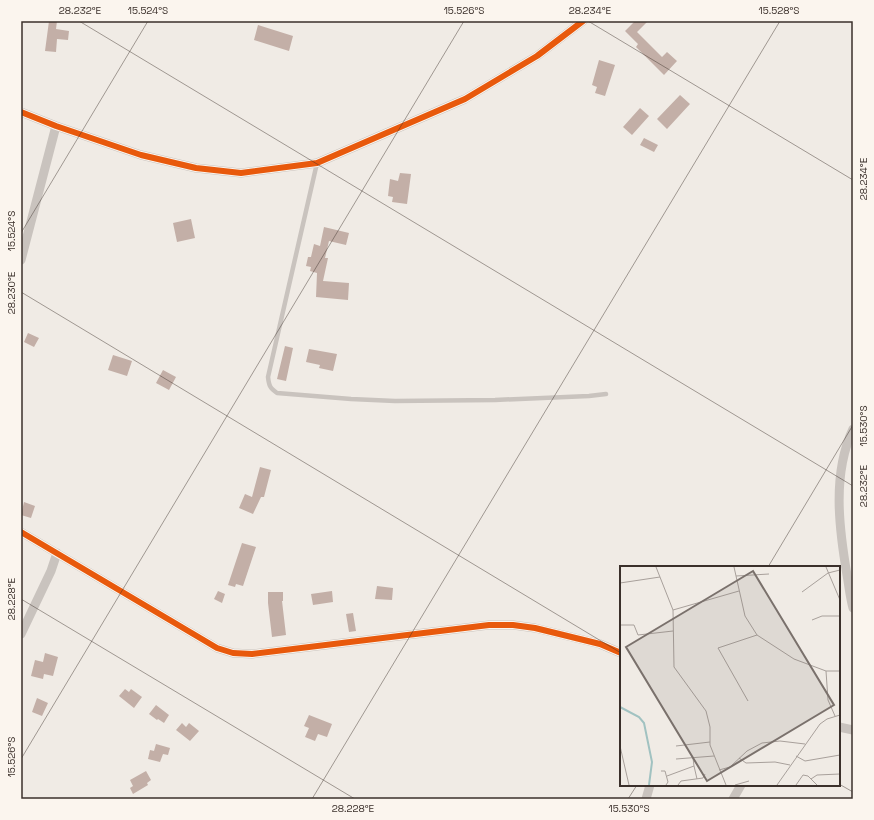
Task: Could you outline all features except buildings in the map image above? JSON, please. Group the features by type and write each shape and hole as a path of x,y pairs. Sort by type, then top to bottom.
{"street":[{"path":"21,112 56,126 141,155 196,168 241,173 317,164 465,99 537,56 583,21"},
{"path":"21,260 56,126"},
{"path":"852,604 842,546 839,486 845,450 853,429"},
{"path":"21,532 217,648 233,654 252,654 489,625 513,625 542,629 600,644 620,653"},
{"path":"21,634 48,578 57,553"},
{"path":"840,728 853,730"},
{"path":"646,799 650,786"},
{"path":"733,799 740,786"}],"lane":[{"path":"317,164 268,377 269,386 271,389 277,393 395,401 495,400 606,394"}],"cycle path":[{"path":"21,112 56,126 141,155 196,168 241,173 317,163 465,99 537,56 583,21"},
{"path":"21,532 217,648 233,653 252,654 489,625 513,625 535,628 600,644 620,653"}]}
